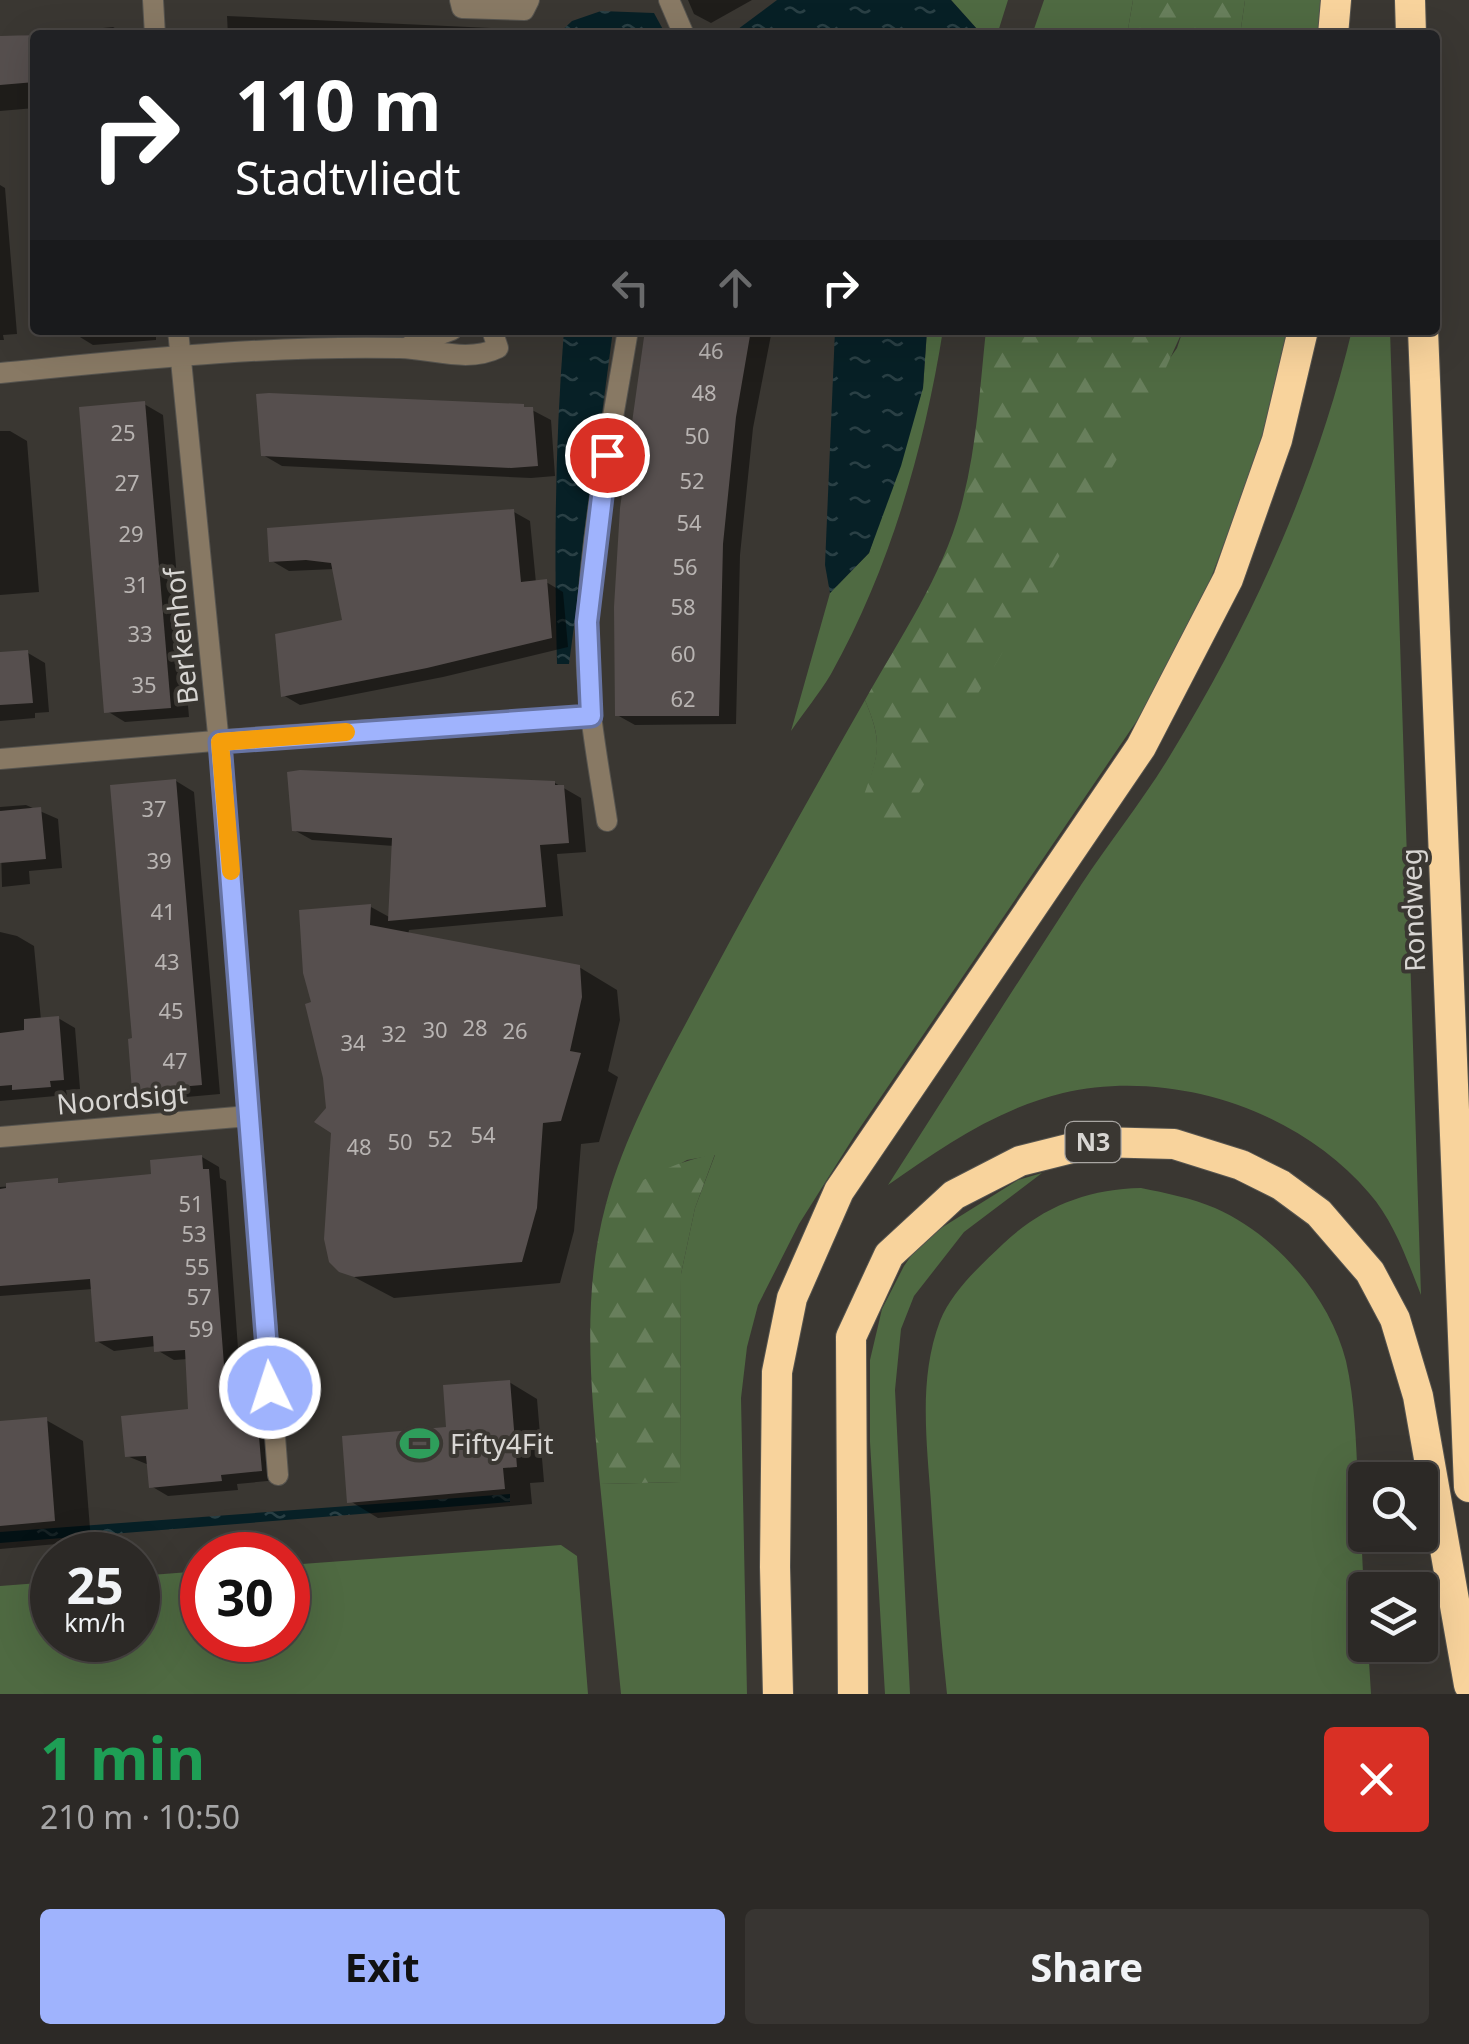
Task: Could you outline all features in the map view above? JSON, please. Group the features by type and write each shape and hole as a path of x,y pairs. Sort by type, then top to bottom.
{"highway":[{"path":"1333,30 1336,0"},
{"path":"1410,0 1411,30"},
{"path":"778,1694 778,1372 792,1298 839,1191 1141,747 1228,580 1277,440 1302,335"},
{"name":"Rondweg","path":"1423,335 1469,1487"},
{"name":"N3","path":"853,1694 851,1337 889,1255 954,1194 1020,1161 1096,1142 1174,1144 1241,1165 1280,1184 1319,1213 1370,1272 1394,1319 1418,1396 1469,1685"}],"street":[{"path":"152,0 155,30"},
{"path":"460,0 462,8 524,10 528,0"},
{"path":"669,0 682,30"},
{"name":"Berkenhof","path":"178,335 220,742 278,1475"},
{"path":"402,348 438,335"},
{"path":"0,373 180,356 402,348 482,356 498,348 494,335"},
{"path":"608,820 591,716 587,622 607,455 627,335"},
{"path":"0,759 591,716"},
{"name":"Noordsigt","path":"0,1137 249,1116"}],"green space":[{"path":"951,0 1008,0 999,30 977,29"},
{"path":"1044,0 1133,0 1128,30 1034,30"},
{"path":"1133,0 1245,0 1241,30 1128,30"},
{"path":"1245,0 1321,0 1319,30 1241,30"},
{"path":"927,335 942,335 915,463 871,592 826,681 791,731 830,593 869,553 923,388"},
{"path":"986,335 1181,335 1149,405 890,842 864,795 877,748 875,727 865,700 946,552 963,499 978,415"},
{"path":"1181,335 1287,335 1263,441 1198,612 1136,722 855,1135 799,1224 758,1305 747,1347 741,1398 747,1694 621,1694 600,1484 680,1482 681,1274 695,1208 715,1155 687,1160 606,1204 624,1150 701,995 865,700 875,727 877,748 865,795 1177,348"},
{"path":"1351,335 1390,335 1421,1295 1386,1216 1340,1164 1306,1138 1269,1118 1230,1102 1188,1092 1146,1086 1104,1087 1039,1100 971,1131 888,1185 1081,885 1161,771 1201,704 1278,549 1337,386"},
{"path":"715,1154 695,1208 681,1274 680,1482 600,1484 590,1344 593,1273 606,1204 658,1173"},
{"path":"1042,1173 964,1232 914,1296 901,1329 895,1390 910,1694 885,1694 870,1442 870,1360 882,1309 922,1240 1018,1180"},
{"path":"1141,1188 1188,1199 1237,1219 1297,1270 1327,1314 1346,1361 1353,1407 1357,1462 1348,1462 1348,1552 1362,1552 1363,1564 1363,1572 1348,1572 1348,1662 1369,1662 1371,1694 947,1694 926,1411 929,1365 940,1321 967,1280 1033,1220 1066,1202"},
{"path":"561,1545 577,1556 588,1694 0,1694 0,1586 30,1584 30,1662 160,1662 160,1574 180,1573 180,1662 310,1662 310,1563"}],"water":[{"path":"777,0 951,0 977,30 737,30"},
{"path":"601,11 654,13 663,30 562,30 572,21"},
{"path":"564,335 612,335 569,664 557,664 559,414"},
{"path":"835,335 927,335 923,388 901,466 869,553 830,593 825,565"},
{"path":"510,1494 510,1502 137,1532 30,1532 30,1541 0,1543 0,1532"}],"building":[{"path":"30,35 30,82 0,85 0,36"},
{"path":"644,335 750,335 736,417 723,544 719,716 615,716 614,607 620,508"},
{"path":"256,394 524,404 533,407 538,466 261,456"},
{"path":"145,401 171,708 104,713 79,407"},
{"path":"514,509 521,582 547,579 552,638 281,697 275,634 342,620 331,563 269,562 267,528"},
{"path":"28,650 33,703 0,705 0,652"},
{"path":"287,772 555,781 555,785 564,785 569,843 540,845 546,907 388,921 392,838 292,831"},
{"path":"176,779 202,1085 132,1091 128,1039 132,1038 110,785"},
{"path":"41,807 46,859 0,863 0,811"},
{"path":"371,904 370,925 580,965 582,997 570,1051 581,1053 561,1121 543,1123 537,1208 522,1262 354,1277 339,1272 329,1262 324,1239 331,1133 314,1122 326,1108 305,1004 311,1002 303,973 299,910"},
{"path":"59,1016 64,1080 50,1081 51,1087 12,1090 12,1085 0,1086 0,1033 24,1030 24,1019"},
{"path":"202,1155 203,1169 209,1169 228,1417 257,1414 262,1471 221,1475 222,1481 149,1488 146,1456 125,1457 121,1416 188,1409 185,1350 154,1352 153,1336 95,1342 90,1279 0,1286 0,1189 6,1188 6,1183 58,1178 58,1183 151,1174 150,1160"},
{"path":"510,1380 517,1467 503,1468 505,1489 347,1503 342,1436 446,1427 443,1385"},
{"path":"47,1417 55,1521 0,1526 0,1421"}],"slow traffic":[{"path":"231,871 220,742 346,732"}],"place":[{"name":"Fifty4Fit","path":"420,1444"}],"route":[{"path":"270,1388 220,742 591,716 587,622 607,455"}]}
